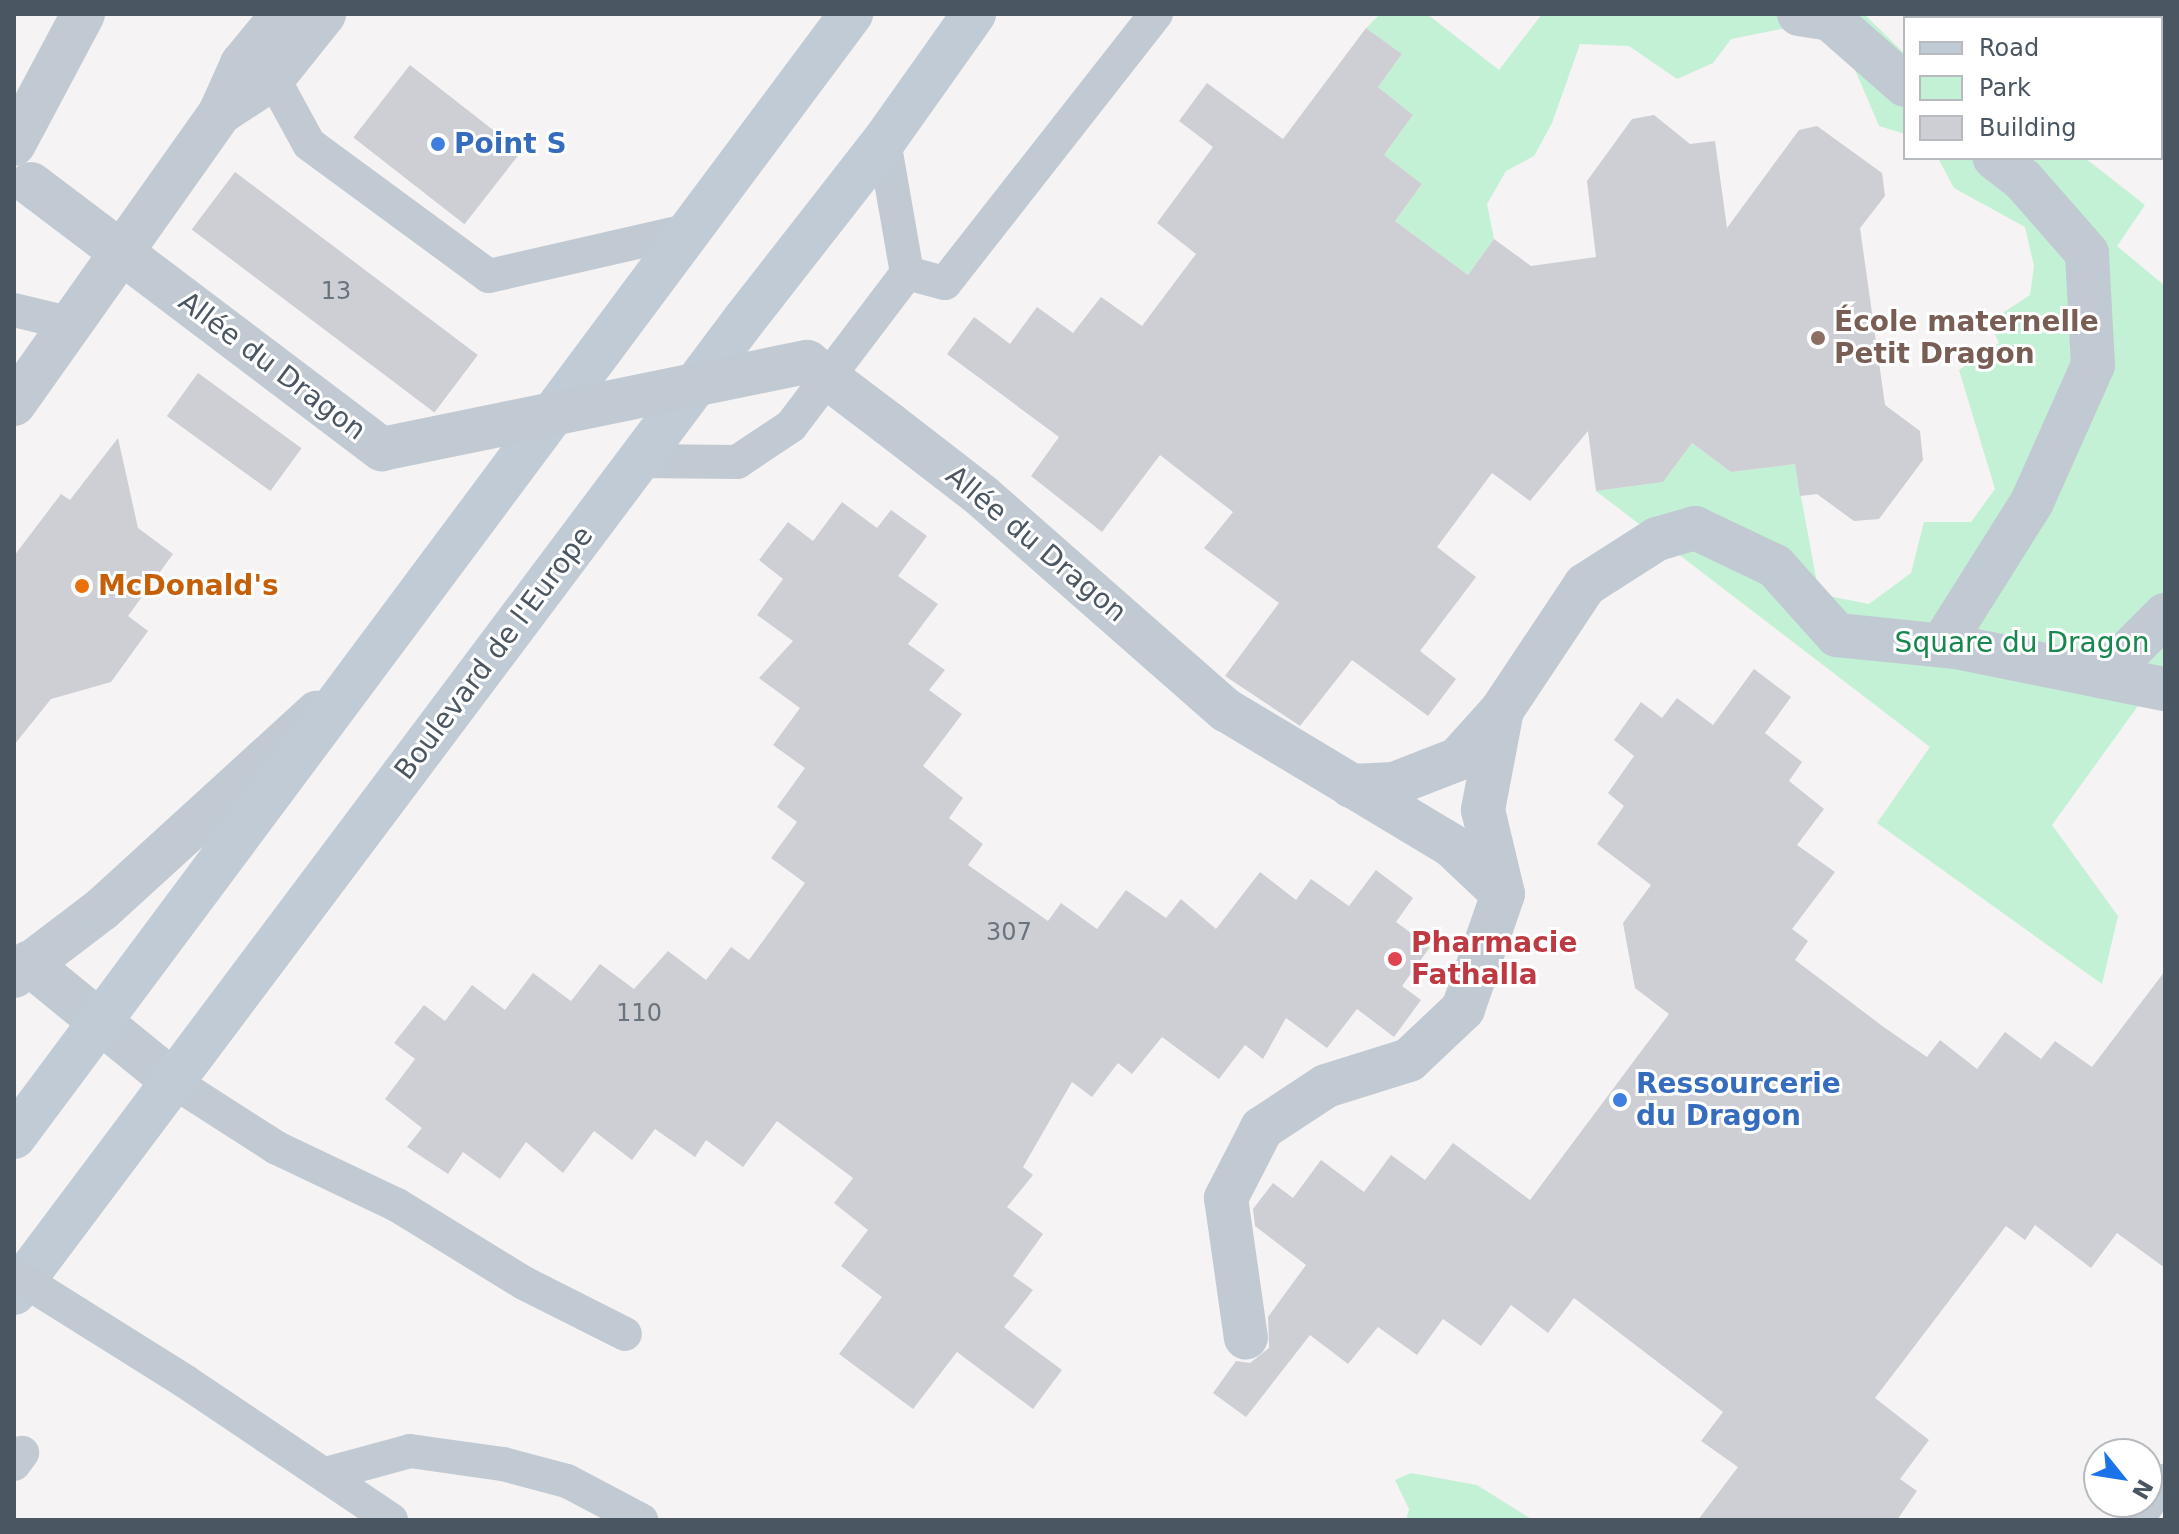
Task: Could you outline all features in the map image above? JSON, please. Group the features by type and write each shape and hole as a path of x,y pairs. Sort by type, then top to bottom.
{"main road":[{"path":"14,1137 851,14"},
{"name":"Boulevard de l'Europe","path":"14,1293 639,461 884,141 974,14"}],"street":[{"path":"14,144 83,14"},
{"path":"14,404 220,113 242,64 283,14"},
{"path":"220,113 273,78 324,14"},
{"path":"1799,14 1830,19 1903,83"},
{"path":"1942,645 2032,502 2093,365 2087,253 2023,180 1998,160"},
{"name":"Allée du Dragon","path":"22,174 382,449 807,362 889,424 974,481 1226,710 1451,845 1503,894"},
{"path":"1351,786 1394,784 1458,759 1502,710 1585,585 1657,539 1695,528 1775,566 1837,635 1942,645 2165,689"},
{"path":"2103,677 2165,615"},
{"path":"174,1082 19,965 102,909 354,679"},
{"path":"1246,1338 1226,1198 1262,1128 1326,1086 1409,1060 1463,1009 1503,894 1483,810 1502,710"}],"lane":[{"path":"907,273 945,283 1156,14"},
{"path":"273,78 309,144 489,276 690,230"},
{"path":"639,461 737,462 791,426 907,273 884,141"},
{"path":"14,310 72,324"},
{"path":"174,1082 277,1148 397,1205 524,1283 625,1334"},
{"path":"14,1274 186,1382 391,1520"},
{"path":"326,1474 410,1451 503,1464 567,1481 641,1520"},
{"path":"2136,1520 2165,1481"}],"green space":[{"path":"1380,14 1427,14 1499,70 1542,14 1864,14 1903,52 1903,133 1879,126 1841,37 1811,23 1731,39 1713,63 1677,79 1629,46 1580,44 1552,123 1534,156 1506,171 1487,204 1494,239 1468,275 1395,221 1422,184 1384,155 1413,115 1378,87 1402,54 1366,28"},
{"name":"Square du Dragon","path":"1939,160 2088,160 2145,205 2117,246 2165,286 2165,677 2161,674 2052,825 2118,916 2102,984 1877,823 1930,747 1596,491 1663,482 1692,443 1731,472 1795,464 1819,594 1869,604 1911,573 1924,522 1971,522 1995,489 1959,370 1999,343 1989,322 2030,295 2034,266 2025,227 1954,188"},
{"path":"1411,1473 1477,1485 1533,1520 1406,1520 1409,1509 1395,1480"}],"building":[{"path":"1366,28 1402,54 1378,87 1413,115 1384,155 1422,184 1395,221 1468,275 1494,239 1531,266 1596,257 1587,181 1632,119 1654,115 1690,144 1715,141 1727,228 1799,130 1817,126 1882,173 1885,196 1860,228 1885,405 1920,431 1923,460 1879,519 1854,521 1817,494 1800,496 1795,464 1731,472 1692,443 1663,482 1596,491 1588,431 1530,501 1492,473 1437,547 1476,577 1420,651 1456,679 1428,716 1352,660 1300,726 1225,676 1279,603 1204,548 1233,512 1160,455 1102,532 1031,476 1059,437 947,354 974,317 1010,344 1037,307 1073,333 1101,297 1142,326 1196,254 1157,223 1213,147 1179,121 1207,83 1283,139"},
{"name":"Point S","path":"410,65 521,152 464,224 353,137"},
{"path":"235,172 478,355 434,412 192,230"},
{"path":"198,373 302,448 270,491 167,416"},
{"name":"McDonald's","path":"118,438 138,528 173,554 128,616 148,631 111,682 51,699 14,745 14,556 61,494 70,500"},
{"path":"842,502 877,528 891,510 927,536 898,576 938,604 908,644 945,670 929,690 962,714 923,766 963,798 949,818 983,844 968,865 1048,921 1061,903 1097,929 1126,890 1166,918 1181,899 1216,929 1260,872 1296,900 1311,879 1349,906 1376,870 1413,898 1396,922 1430,947 1402,986 1421,1000 1394,1037 1357,1009 1327,1048 1286,1018 1263,1059 1245,1045 1219,1079 1162,1037 1132,1074 1118,1063 1092,1097 1072,1082 1023,1167 1033,1175 1007,1207 1043,1234 1013,1276 1033,1290 1004,1327 1062,1370 1033,1409 957,1352 913,1409 839,1354 882,1297 841,1266 868,1230 834,1203 853,1178 777,1121 743,1167 706,1140 695,1157 655,1129 632,1160 594,1131 563,1173 526,1142 500,1179 463,1152 448,1174 407,1147 422,1128 385,1099 415,1059 394,1043 424,1005 445,1021 472,985 505,1010 533,973 571,1001 600,964 634,989 668,951 706,980 731,947 749,960 805,883 771,858 797,822 777,807 805,768 773,745 800,708 759,678 793,641 757,615 783,579 759,560 788,522 813,541"},
{"path":"1754,669 1791,697 1765,733 1802,762 1789,781 1824,809 1797,845 1835,872 1792,929 1808,941 1795,960 1885,1028 1927,1057 1940,1040 1977,1069 2005,1032 2041,1059 2055,1041 2092,1067 2165,971 2165,1268 2117,1233 2091,1268 2035,1225 2025,1240 2006,1226 1875,1398 1929,1440 1900,1479 1917,1491 1897,1520 1698,1520 1738,1467 1701,1441 1723,1412 1574,1298 1548,1333 1511,1305 1481,1346 1443,1319 1417,1355 1378,1327 1348,1364 1310,1335 1246,1417 1213,1393 1236,1361 1250,1363 1269,1348 1268,1317 1306,1265 1255,1226 1253,1209 1273,1183 1293,1198 1321,1160 1364,1192 1391,1155 1425,1180 1453,1143 1530,1200 1669,1014 1635,988 1623,923 1651,885 1597,844 1624,806 1608,793 1634,756 1614,740 1641,702 1662,718 1677,698 1713,725"}],"place":[{"name":"Point S","path":"438,144"},
{"name":"École maternelle Petit Dragon","path":"1818,338"},
{"name":"McDonald's","path":"82,586"},
{"name":"Pharmacie Fathalla","path":"1395,959"},
{"name":"Ressourcerie du Dragon","path":"1620,1100"}]}
